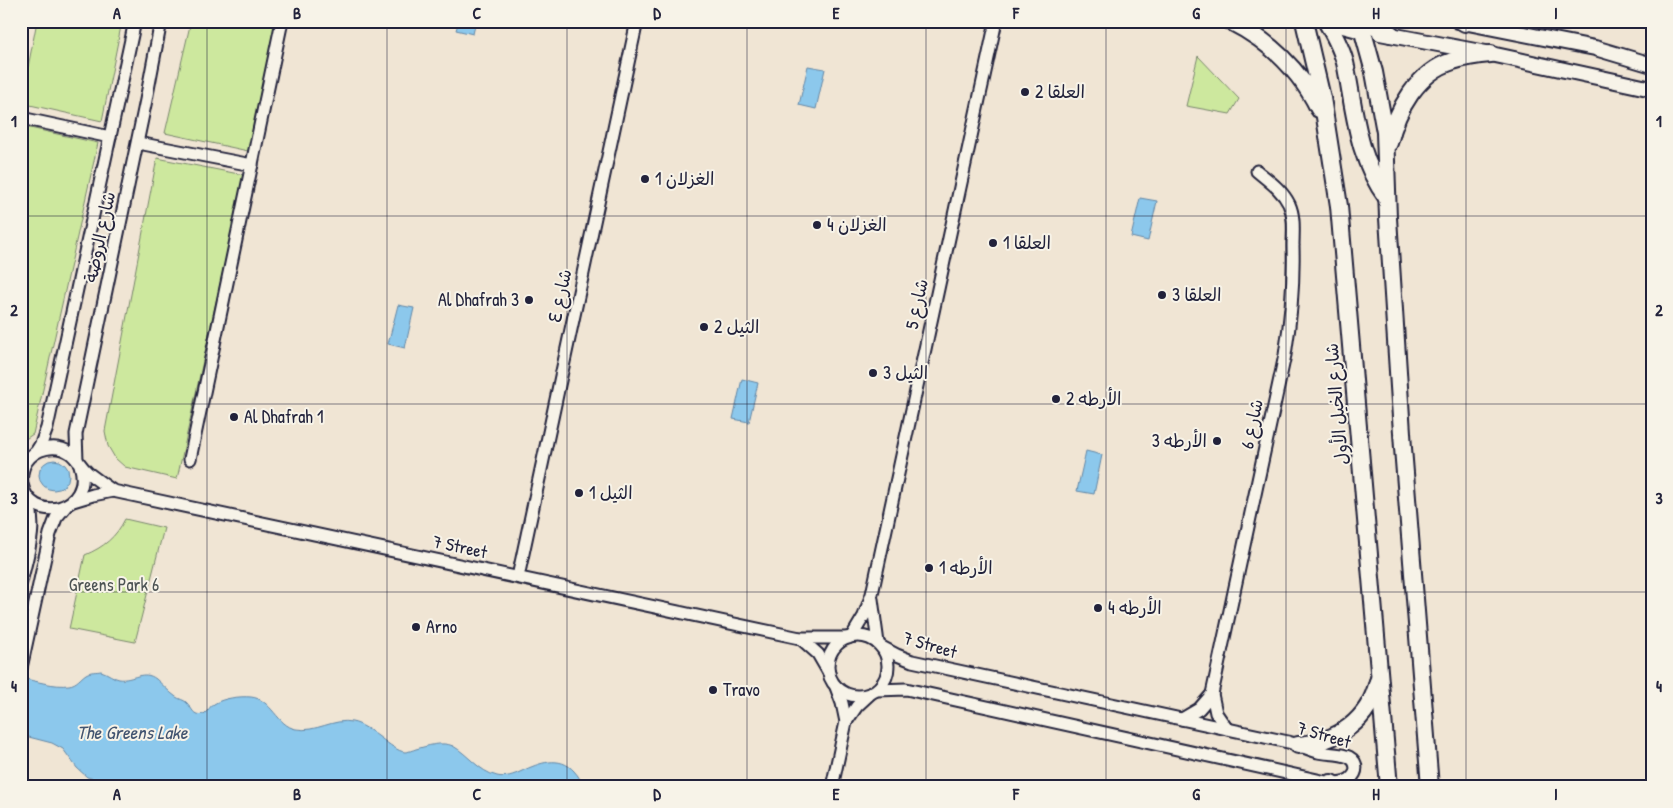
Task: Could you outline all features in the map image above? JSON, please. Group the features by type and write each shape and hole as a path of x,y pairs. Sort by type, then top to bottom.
{"main road":[{"path":"1230,21 1266,43 1284,60 1314,99 1325,121"},
{"name":"شارع الخيل الأول","path":"1304,21 1314,62 1339,206 1389,787"},
{"path":"1327,21 1362,24 1391,34"},
{"path":"1327,21 1337,40 1346,71 1363,150 1372,176 1387,198"},
{"path":"1362,24 1382,111 1386,152 1387,198 1403,448 1430,787"},
{"path":"1314,62 1319,47 1322,44 1330,44 1334,46 1346,71"},
{"path":"1386,152 1398,115 1420,82 1435,69 1451,61 1491,54"},
{"path":"1298,744 1324,741 1336,736 1352,725 1372,699 1380,674"}],"street":[{"name":"شارع الروضة","path":"29,456 45,436 47,428 135,21"},
{"name":"شارع الروضة","path":"79,463 76,434 138,143 161,21"},
{"path":"190,459 282,21"},
{"name":"شارع ٤","path":"518,578 637,21"},
{"name":"شارع 5","path":"850,637 864,616 872,594 996,21"},
{"path":"1462,22 1595,48 1652,65"},
{"path":"1391,34 1652,88"},
{"path":"21,118 110,137"},
{"path":"138,143 252,165"},
{"name":"شارع 6","path":"1227,729 1216,713 1212,694 1285,354 1294,279 1292,214 1278,188 1257,171"},
{"path":"21,582 33,531 32,513 24,490 22,471 29,456 45,448 63,449 113,491"},
{"path":"21,667 50,534 56,518 81,488 83,473 79,463"},
{"path":"24,490 31,501 45,508 53,509 93,495 113,491"},
{"name":"7 Street","path":"113,491 800,638 850,637"},
{"name":"شارع 5","path":"872,594 874,619 880,645"},
{"path":"832,787 846,722 857,706 874,691 884,682 889,664 887,655 880,645 866,636 850,637 840,642 833,649 829,658 828,667 832,680 840,690 848,694 864,695 874,691"},
{"path":"800,638 818,654 842,703 846,722"},
{"name":"7 Street","path":"874,691 906,689 1335,785 1350,779 1356,769 1355,763 1347,756 1320,752 1298,744 912,661 897,656 880,645"},
{"path":"1182,719 1199,709 1212,694"}],"green space":[{"path":"37,21 122,21 102,121 21,103"},
{"path":"191,21 276,21 248,151 165,133"},
{"path":"1198,56 1239,99 1230,114 1186,106"},
{"path":"21,126 98,143 33,434 21,442"},
{"path":"157,158 244,175 177,479 125,467 115,458 108,446 105,431"},
{"name":"Greens Park 6","path":"125,519 164,528 135,642 69,629 85,555 109,541"}],"water":[{"path":"459,21 476,21 473,34 456,30"},
{"path":"808,66 825,69 816,109 799,105"},
{"path":"1140,198 1157,201 1148,241 1131,237"},
{"path":"398,305 414,308 405,348 388,344"},
{"path":"742,379 758,383 749,422 733,419"},
{"path":"1086,451 1102,455 1094,494 1077,491"},
{"path":"54,460 65,464 69,475 65,486 54,490 43,486 39,475 43,464"},
{"name":"The Greens Lake","path":"101,671 119,679 142,675 151,676 176,697 186,702 195,713 200,715 222,700 251,697 264,702 284,723 296,729 310,729 345,721 352,722 366,728 400,751 405,752 435,744 453,746 479,767 490,774 500,777 513,775 542,763 562,763 574,771 585,787 123,787 87,777 77,768 63,749 52,743 21,735 21,678 51,684 69,685 88,673"}],"place":[{"name":"العلقا 2","path":"1025,92"},
{"name":"الغزلان 1","path":"645,179"},
{"name":"الغزلان 4","path":"817,225"},
{"name":"العلقا 1","path":"993,243"},
{"name":"العلقا 3","path":"1162,295"},
{"name":"Al Dhafrah 3","path":"529,300"},
{"name":"الثيل 2","path":"704,327"},
{"name":"الثيل 3","path":"873,373"},
{"name":"الأرطه 2","path":"1056,399"},
{"name":"Al Dhafrah 1","path":"234,417"},
{"name":"الأرطه 3","path":"1217,441"},
{"name":"الثيل 1","path":"579,493"},
{"name":"الأرطه 1","path":"929,568"},
{"name":"الأرطه 4","path":"1098,608"},
{"name":"Arno","path":"416,627"},
{"name":"Travo","path":"713,690"}]}
